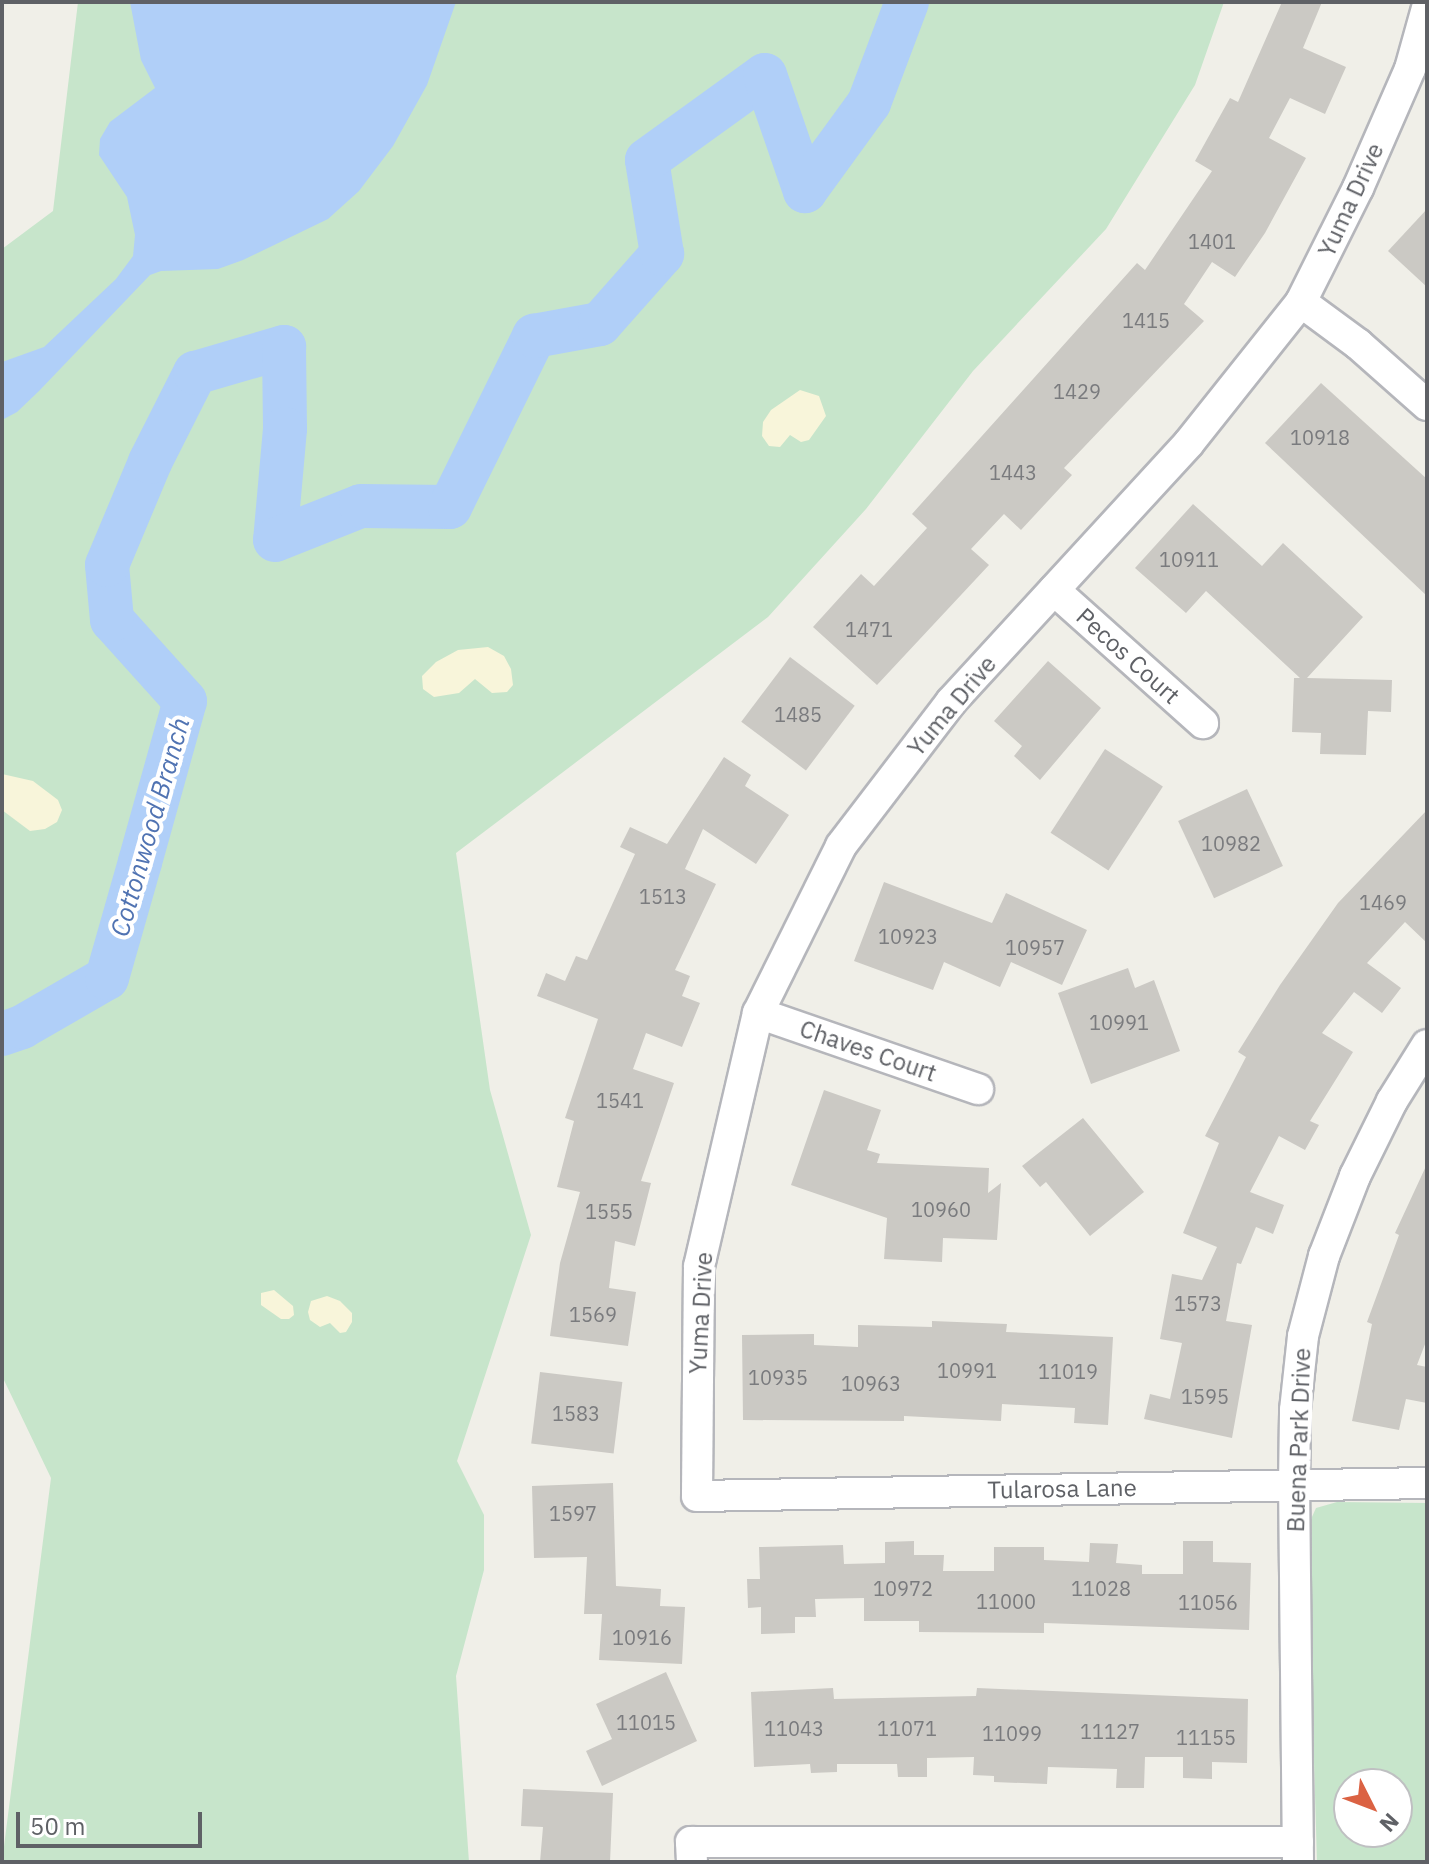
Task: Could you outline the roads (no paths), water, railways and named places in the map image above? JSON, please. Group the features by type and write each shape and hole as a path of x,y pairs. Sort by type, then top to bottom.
{"street":[{"name":"Yuma Drive","path":"697,1496 699,1266 758,1013 841,846 951,702 1189,443 1301,302 1358,188 1410,69 1427,8"},
{"path":"1301,302 1358,344 1427,405"},
{"name":"Pecos Court","path":"1054,590 1203,723"},
{"name":"Chaves Court","path":"758,1013 978,1089"},
{"name":"Buena Park Drive","path":"1298,1852 1294,1485 1295,1410 1303,1336 1324,1256 1386,1113 1427,1045"},
{"name":"Tularosa Lane","path":"697,1496 1427,1483"},
{"path":"692,1852 1298,1852"}],"water":[{"path":"130,2 456,2 427,85 393,146 359,191 328,219 243,260 218,269 161,271 150,275 39,391 17,412 2,420 2,362 44,347 116,279 133,256 135,235 127,197 99,155 100,139 110,122 155,88 141,60"}],"waterway":[{"name":"Cottonwood Branch","path":"2,1034 22,1027 107,978 185,701 112,620 107,565 150,462 195,373 284,347 285,429 275,540 361,506 450,507 534,336 600,324 662,254 647,160 765,75 805,191 869,103 907,2"}]}
